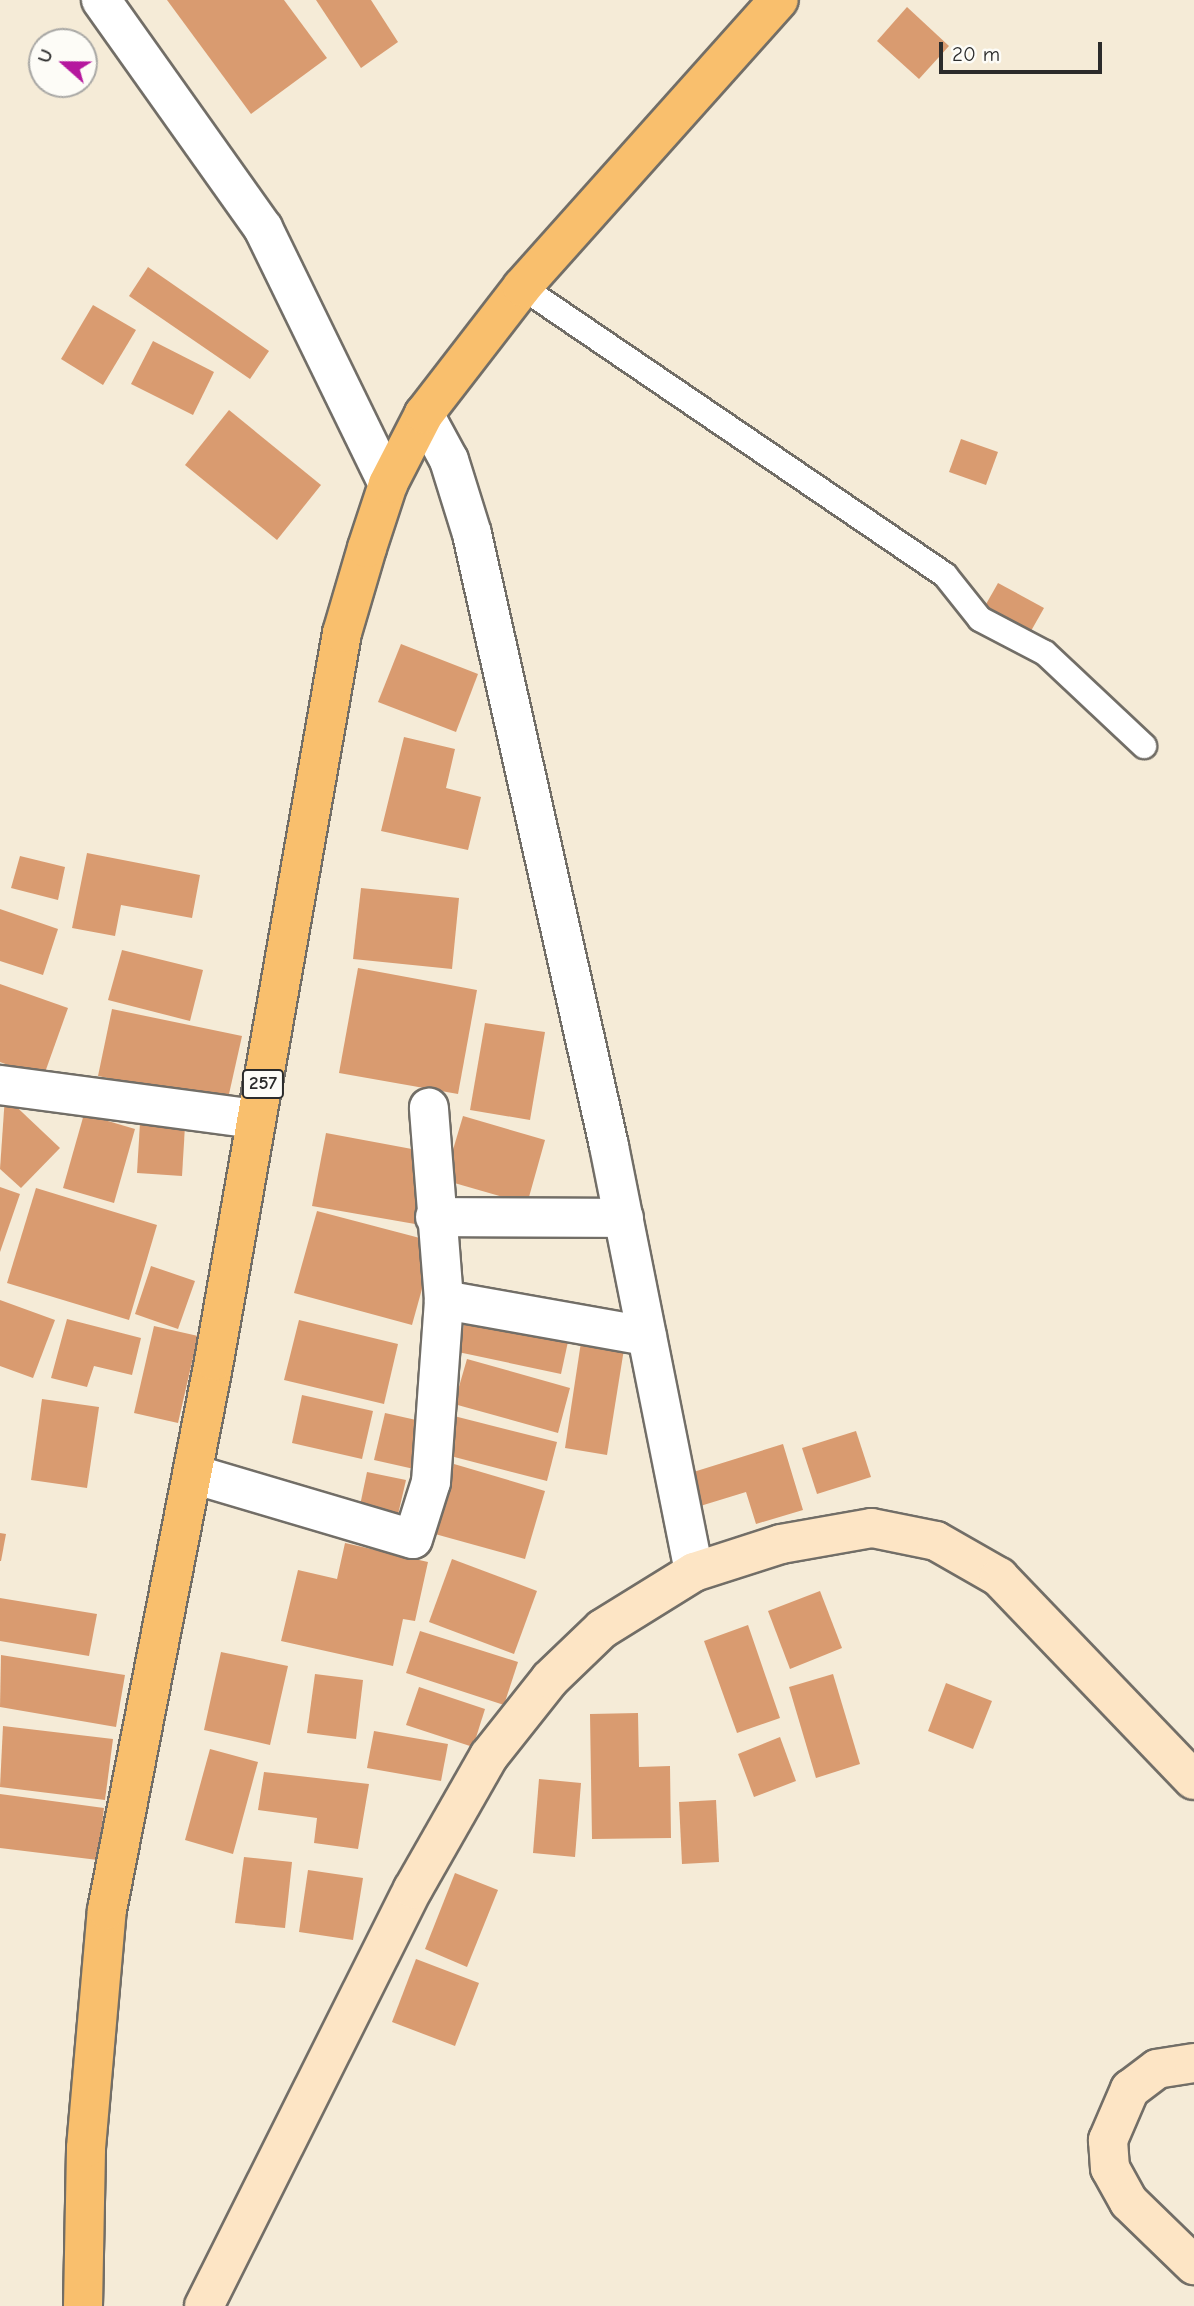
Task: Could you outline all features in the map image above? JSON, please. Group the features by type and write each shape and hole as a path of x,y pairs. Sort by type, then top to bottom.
{"main road":[{"name":"257","path":"83,2306 86,2148 107,1910 193,1474 342,633 388,484 424,414 522,287 779,0"}],"street":[{"path":"101,0 263,228 388,484"},
{"path":"424,414 449,460 472,534 624,1218 694,1572"},
{"path":"0,1085 256,1119"},
{"path":"193,1474 413,1539 431,1482 444,1300 435,1217 429,1108"},
{"path":"435,1217 624,1218"},
{"path":"444,1300 647,1336"},
{"path":"204,2306 413,1889 489,1756 550,1679 602,1629 694,1572 781,1544 872,1528 936,1541 999,1577 1194,1780"},
{"path":"1194,2063 1157,2068 1130,2089 1108,2140 1110,2168 1129,2202 1194,2265"}],"lane":[{"path":"522,287 945,575 980,619 1045,653 1144,746"}],"building":[{"path":"167,0 284,0 327,58 251,114"},
{"path":"316,0 371,0 398,42 361,68"},
{"path":"907,7 949,46 919,79 877,41"},
{"path":"148,267 269,351 250,379 129,296"},
{"path":"93,305 136,330 103,385 61,359"},
{"path":"153,341 214,372 193,415 131,384"},
{"path":"229,410 321,485 277,540 185,465"},
{"path":"961,439 998,452 986,485 949,472"},
{"path":"998,583 1044,608 1031,631 985,606"},
{"path":"401,644 478,674 456,732 378,702"},
{"path":"404,737 455,749 446,788 481,797 468,850 381,831"},
{"path":"87,853 200,875 192,918 121,905 115,936 72,928"},
{"path":"20,856 65,867 58,900 11,888"},
{"path":"361,888 459,898 452,969 353,959"},
{"path":"0,909 58,929 43,975 0,961"},
{"path":"122,950 203,970 190,1021 108,1000"},
{"path":"358,968 477,990 458,1094 339,1073"},
{"path":"0,984 68,1008 43,1078 0,1062"},
{"path":"112,1009 242,1036 227,1103 98,1076"},
{"path":"485,1023 545,1032 530,1120 470,1110"},
{"path":"5,1096 60,1148 21,1188 0,1169"},
{"path":"84,1114 135,1129 114,1203 63,1188"},
{"path":"463,1116 545,1140 527,1204 444,1180"},
{"path":"140,1123 185,1126 182,1176 137,1173"},
{"path":"326,1133 428,1152 415,1224 312,1206"},
{"path":"0,1187 20,1194 0,1252"},
{"path":"36,1188 157,1225 129,1320 7,1283"},
{"path":"317,1211 435,1242 412,1325 294,1293"},
{"path":"151,1266 195,1281 178,1329 135,1314"},
{"path":"0,1300 55,1320 33,1378 0,1366"},
{"path":"466,1316 569,1337 561,1374 458,1352"},
{"path":"67,1319 141,1338 132,1375 94,1366 87,1387 51,1378"},
{"path":"299,1320 398,1344 384,1404 284,1380"},
{"path":"154,1326 198,1336 178,1423 134,1413"},
{"path":"581,1342 624,1349 607,1455 565,1448"},
{"path":"467,1359 570,1388 558,1433 454,1404"},
{"path":"302,1395 373,1411 362,1459 292,1443"},
{"path":"42,1399 99,1407 87,1488 31,1480"},
{"path":"385,1413 425,1422 414,1469 374,1460"},
{"path":"450,1415 557,1442 547,1481 439,1453"},
{"path":"856,1431 871,1477 817,1494 802,1448"},
{"path":"783,1444 803,1510 756,1524 746,1492 697,1507 687,1474"},
{"path":"454,1464 545,1491 525,1559 435,1534"},
{"path":"367,1472 406,1480 396,1523 358,1515"},
{"path":"0,1533 6,1534 1,1561 0,1561"},
{"path":"345,1543 428,1562 415,1621 403,1619 393,1666 281,1641 298,1570 337,1579"},
{"path":"452,1559 537,1591 514,1654 429,1622"},
{"path":"820,1591 842,1648 790,1669 768,1611"},
{"path":"0,1598 97,1614 89,1656 0,1641"},
{"path":"748,1625 780,1718 737,1733 704,1641"},
{"path":"420,1631 518,1662 504,1705 406,1673"},
{"path":"221,1652 288,1666 270,1745 204,1730"},
{"path":"1,1655 125,1675 116,1727 0,1707"},
{"path":"315,1674 363,1680 356,1739 307,1733"},
{"path":"833,1674 860,1764 816,1778 789,1687"},
{"path":"946,1683 992,1701 973,1749 928,1731"},
{"path":"419,1687 485,1709 473,1747 406,1725"},
{"path":"638,1713 639,1767 670,1766 671,1838 592,1839 590,1714"},
{"path":"3,1726 113,1739 105,1800 0,1787"},
{"path":"374,1731 448,1744 441,1781 367,1768"},
{"path":"780,1737 796,1781 754,1797 738,1754"},
{"path":"210,1749 258,1762 233,1854 185,1840"},
{"path":"264,1772 369,1784 358,1849 314,1843 317,1818 258,1810"},
{"path":"539,1779 581,1783 575,1857 533,1853"},
{"path":"0,1794 104,1808 98,1860 0,1848"},
{"path":"716,1800 719,1862 682,1864 679,1802"},
{"path":"244,1857 292,1862 285,1928 235,1923"},
{"path":"308,1870 363,1878 353,1940 299,1932"},
{"path":"455,1873 498,1890 467,1967 425,1949"},
{"path":"416,1959 479,1983 455,2046 392,2022"}]}
